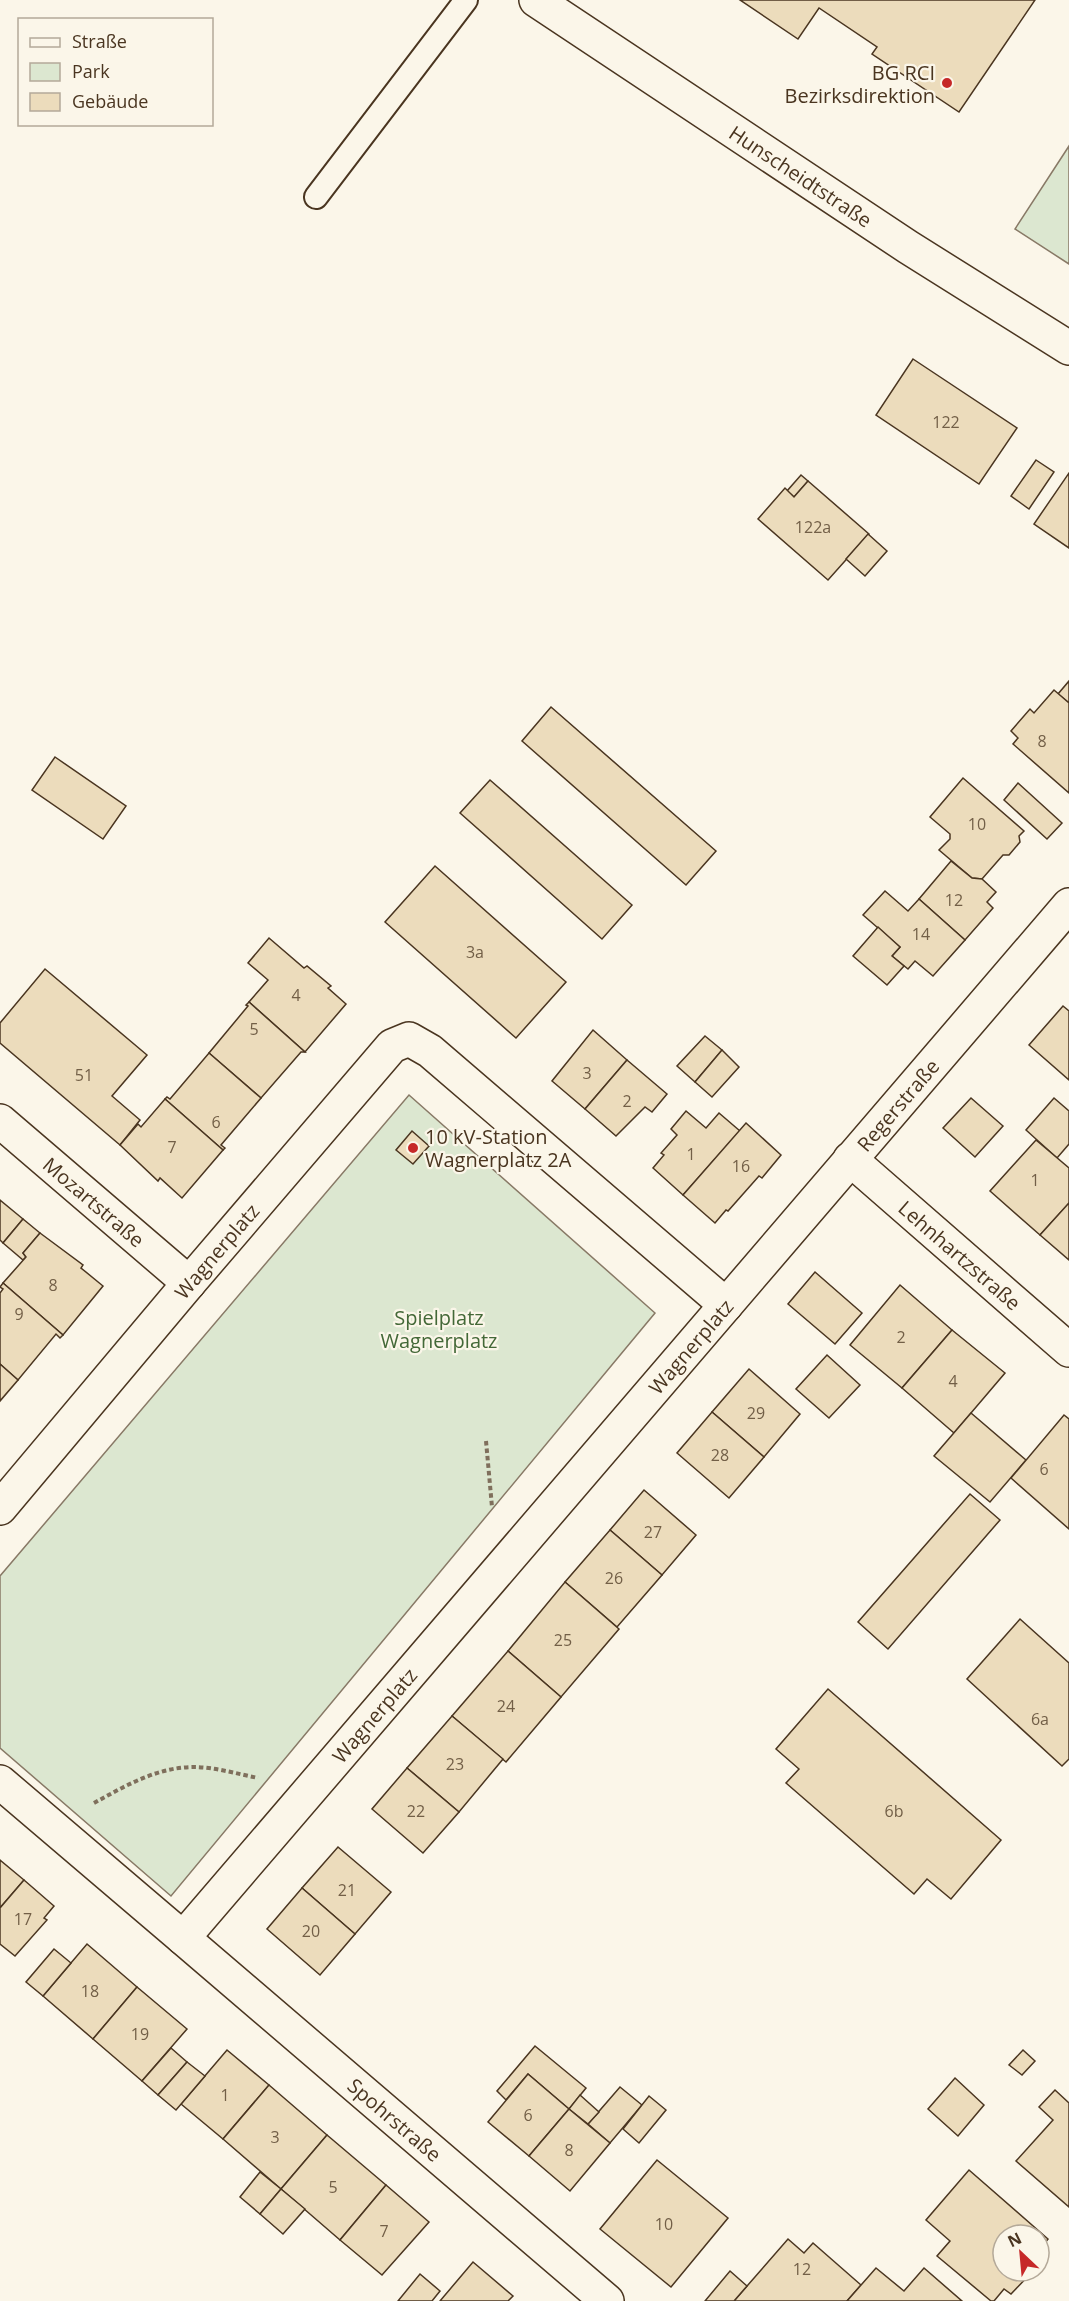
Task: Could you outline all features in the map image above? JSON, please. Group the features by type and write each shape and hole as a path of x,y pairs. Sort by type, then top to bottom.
{"street":[{"name":"Hunscheidtstraße","path":"536,0 898,241 1069,348"},
{"name":"Regerstraße","path":"726,1305 1069,905"},
{"name":"Wagnerplatz","path":"0,1508 392,1046 409,1040 439,1058 726,1305 183,1938"},
{"name":"Mozartstraße","path":"0,1121 189,1283"},
{"name":"Lehnhartzstraße","path":"850,1159 1069,1350"},
{"path":"0,1782 183,1938"},
{"name":"Spohrstraße","path":"183,1938 607,2301"}],"lane":[{"path":"316,197 466,0"}],"path":[{"path":"486,1441 492,1507"},
{"path":"94,1803 144,1777 166,1770 195,1767 258,1778"}],"green space":[{"path":"1069,146 1069,264 1015,229"},
{"name":"Spielplatz Wagnerplatz","path":"409,1095 655,1313 171,1896 0,1748 0,1576"}],"building":[{"name":"BG RCI Bezirksdirektion","path":"740,0 1035,0 959,112 872,54 877,47 819,8 798,39"},
{"path":"913,359 1017,428 979,484 876,415"},
{"path":"1036,460 1054,472 1029,509 1011,496"},
{"path":"1069,473 1069,548 1034,524"},
{"path":"801,475 808,481 794,497 787,491"},
{"path":"808,481 869,534 828,580 758,519 785,488 794,497"},
{"path":"868,534 887,551 865,576 846,559"},
{"path":"1069,681 1069,703 1058,694"},
{"path":"1054,690 1069,703 1069,793 1013,744 1018,738 1011,731 1030,709 1034,713"},
{"path":"551,707 716,851 686,885 522,741"},
{"path":"55,757 126,806 103,839 32,790"},
{"path":"963,778 1024,831 1019,836 1020,842 1009,855 1003,855 982,879 972,878 939,850 950,839 950,834 930,817"},
{"path":"490,780 632,905 602,939 460,813"},
{"path":"1018,783 1062,823 1047,839 1004,800"},
{"path":"951,861 972,878 982,879 996,892 987,902 993,908 965,940 919,899"},
{"path":"435,866 566,982 516,1038 385,922"},
{"path":"885,891 908,911 919,899 965,940 933,976 915,961 908,969 892,956 900,947 863,915"},
{"path":"878,927 900,947 892,956 904,966 887,985 853,956"},
{"path":"269,938 304,968 307,966 331,986 328,988 346,1004 305,1052 249,1002 268,980 248,963"},
{"path":"45,969 147,1055 112,1096 140,1120 120,1145 0,1043 0,1023"},
{"path":"249,1002 305,1052 301,1052 261,1098 209,1053"},
{"path":"1063,1006 1069,1011 1069,1080 1029,1045"},
{"path":"593,1030 627,1060 585,1109 552,1081"},
{"path":"705,1036 722,1050 695,1082 677,1066"},
{"path":"722,1050 739,1067 712,1097 695,1082"},
{"path":"209,1053 261,1098 221,1145 225,1148 223,1150 165,1099 167,1097 170,1099"},
{"path":"627,1060 667,1094 652,1112 645,1107 616,1136 585,1109"},
{"path":"971,1098 1003,1126 975,1157 943,1128"},
{"path":"1054,1098 1069,1111 1069,1144 1057,1158 1026,1130"},
{"path":"165,1099 223,1150 182,1198 160,1178 158,1181 120,1145 138,1124 141,1127"},
{"path":"686,1111 706,1128 719,1113 740,1131 683,1195 653,1168 664,1155 661,1153 677,1135 671,1129"},
{"path":"746,1123 781,1155 762,1178 759,1176 715,1223 683,1195"},
{"name":"10 kV-Station Wagnerplatz 2A","path":"412,1131 429,1146 413,1164 396,1150"},
{"path":"1036,1140 1069,1168 1069,1203 1040,1235 990,1191"},
{"path":"0,1200 23,1219 3,1243 0,1240"},
{"path":"1069,1203 1069,1260 1040,1235"},
{"path":"23,1219 40,1233 23,1253 26,1257 23,1260 3,1243"},
{"path":"40,1233 83,1265 81,1268 103,1286 63,1335 3,1283 26,1257 23,1253"},
{"path":"815,1272 862,1313 835,1344 788,1304"},
{"path":"3,1283 63,1335 60,1338 56,1334 18,1380 0,1364 0,1293 3,1289 0,1287"},
{"path":"900,1285 952,1330 902,1388 850,1345"},
{"path":"952,1330 1005,1373 954,1433 902,1388"},
{"path":"827,1355 860,1385 829,1418 796,1389"},
{"path":"0,1364 18,1380 0,1401"},
{"path":"749,1369 800,1414 764,1457 712,1412"},
{"path":"712,1412 764,1457 729,1498 677,1453"},
{"path":"971,1413 1026,1460 990,1502 934,1456"},
{"path":"1064,1415 1069,1419 1069,1529 1011,1478"},
{"path":"644,1490 696,1535 662,1575 610,1530"},
{"path":"970,1494 1000,1520 888,1649 858,1622"},
{"path":"610,1530 662,1575 617,1627 565,1582"},
{"path":"565,1582 619,1629 561,1697 508,1651"},
{"path":"1020,1619 1069,1663 1069,1759 1062,1766 967,1679"},
{"path":"508,1651 561,1697 506,1762 452,1716"},
{"path":"828,1689 1001,1840 951,1899 927,1879 914,1894 786,1783 799,1769 776,1749"},
{"path":"452,1716 503,1759 459,1812 407,1768"},
{"path":"407,1768 459,1812 423,1853 372,1809"},
{"path":"338,1847 391,1892 355,1934 302,1888"},
{"path":"0,1860 24,1880 0,1908"},
{"path":"24,1880 54,1906 44,1918 47,1920 15,1956 0,1944 0,1908"},
{"path":"302,1888 355,1934 320,1975 267,1929"},
{"path":"87,1944 137,1987 93,2039 43,1996"},
{"path":"54,1949 71,1963 43,1996 26,1982"},
{"path":"137,1987 187,2029 142,2081 93,2039"},
{"path":"535,2046 586,2088 569,2109 528,2074 506,2100 497,2091"},
{"path":"171,2048 187,2062 158,2095 142,2081"},
{"path":"227,2050 269,2085 223,2139 181,2104"},
{"path":"1023,2050 1035,2061 1022,2075 1009,2065"},
{"path":"187,2062 205,2076 176,2110 158,2095"},
{"path":"528,2074 569,2109 529,2156 488,2122"},
{"path":"955,2078 984,2105 958,2136 928,2109"},
{"path":"269,2085 327,2135 281,2189 223,2139"},
{"path":"620,2087 642,2105 610,2143 588,2124"},
{"path":"1055,2090 1069,2103 1069,2207 1016,2161 1053,2120 1039,2107"},
{"path":"580,2095 599,2112 588,2124 569,2109"},
{"path":"649,2096 666,2110 639,2143 623,2129"},
{"path":"569,2109 610,2143 570,2191 529,2156"},
{"path":"327,2135 386,2185 340,2240 281,2189"},
{"path":"657,2160 728,2218 671,2287 600,2229"},
{"path":"969,2170 1030,2223 991,2223 991,2283 1022,2283 1011,2294 1004,2289 994,2301 991,2301 937,2256 950,2241 926,2220"},
{"path":"260,2172 281,2189 260,2214 240,2197"},
{"path":"386,2185 429,2222 382,2275 340,2240"},
{"path":"281,2189 305,2209 283,2234 260,2214"},
{"path":"788,2239 804,2253 813,2243 861,2285 847,2301 734,2301"},
{"path":"473,2262 513,2296 508,2301 440,2301"},
{"path":"876,2268 904,2291 924,2268 962,2301 847,2301"},
{"path":"730,2271 747,2286 734,2301 705,2301"},
{"path":"420,2274 440,2291 432,2301 398,2301"}],"place":[{"name":"BG RCI Bezirksdirektion","path":"947,83"},
{"name":"10 kV-Station Wagnerplatz 2A","path":"413,1148"}]}
